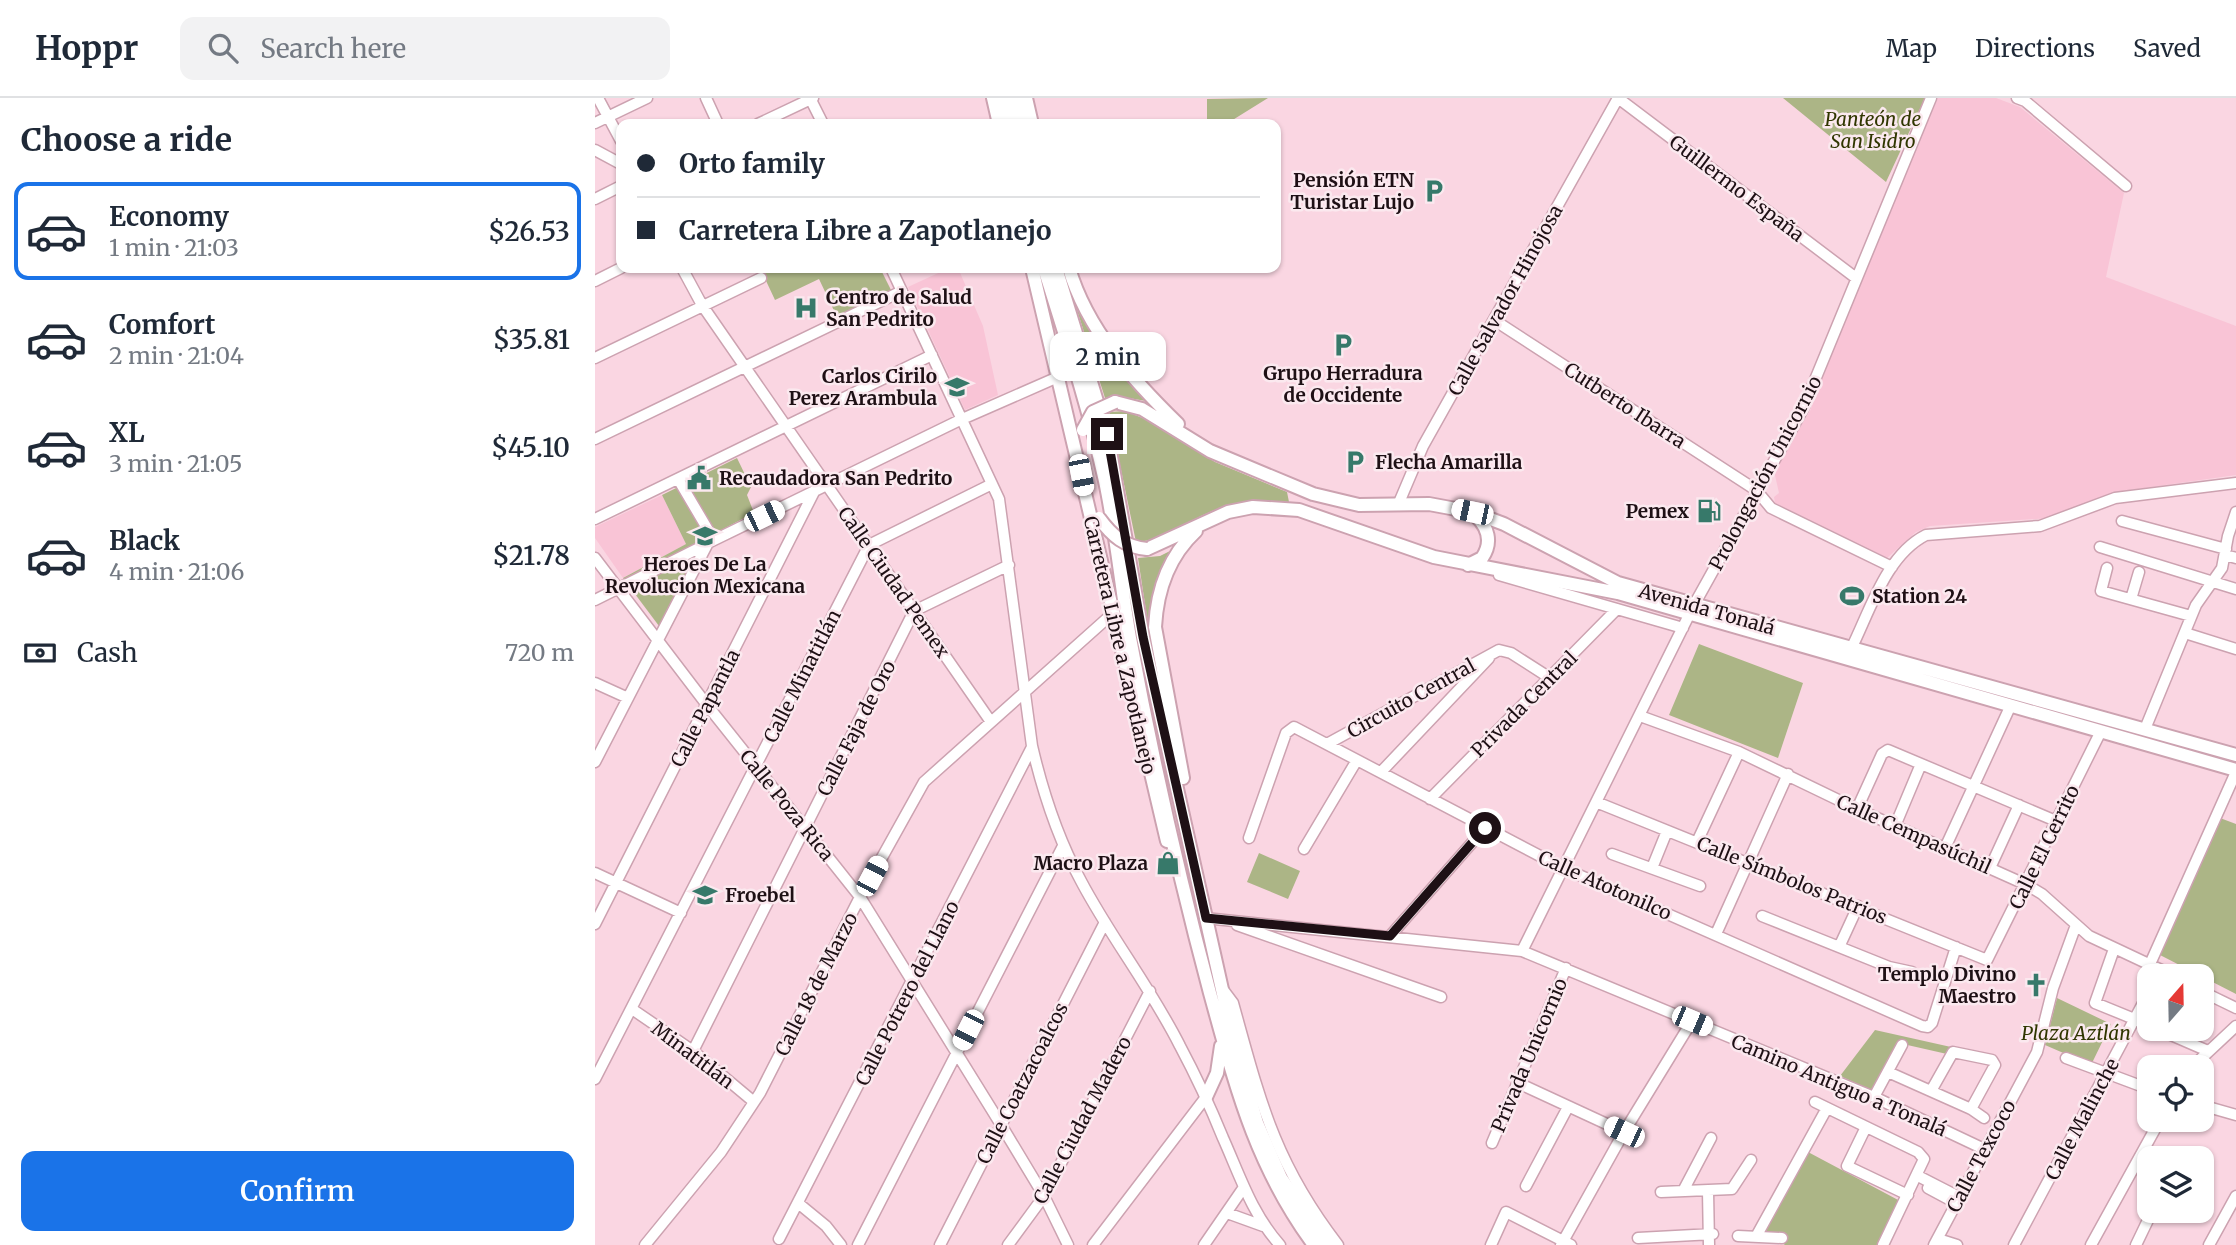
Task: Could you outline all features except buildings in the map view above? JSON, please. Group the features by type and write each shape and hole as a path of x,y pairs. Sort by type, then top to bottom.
{"main road":[{"path":"993,98 998,119"},
{"path":"1004,98 1009,119"},
{"path":"1015,98 1020,119"},
{"path":"1026,98 1032,119"},
{"name":"Carretera Libre a Zapotlanejo","path":"1034,273 1161,822 1186,898"},
{"name":"Carretera Libre a Zapotlanejo","path":"1046,273 1080,382 1105,482 1131,640 1186,898 1221,1035 1247,1125 1276,1190 1314,1245"},
{"name":"Carretera Libre a Zapotlanejo","path":"1058,273 1107,434 1143,637 1232,1034 1257,1123 1281,1178 1327,1245"},
{"path":"1071,273 1092,320 1106,342 1132,377 1193,439"},
{"name":"Avenida Tonalá","path":"1076,448 1093,411 1115,402 1142,409 1210,451 1313,494 1359,505 1429,505 1472,512 1504,524 1605,578 1692,610 2010,707 2236,771"},
{"name":"Avenida Tonalá","path":"1087,502 1120,541 1132,548 1147,549 1228,512 1253,507 1299,510 1434,557 1618,593 1850,649 2236,755"},
{"path":"1472,512 1486,529 1489,544 1482,558 1474,566"},
{"path":"1205,914 1204,887 1155,627 1156,602 1163,578 1183,544 1207,522"},
{"path":"1206,1097 1217,1073 1221,1035"}],"street":[{"path":"598,98 616,132"},
{"path":"595,122 647,98"},
{"path":"706,98 716,119"},
{"path":"768,119 811,98 821,119"},
{"name":"Guillermo España","path":"1618,98 1856,278"},
{"name":"Calle Salvador Hinojosa","path":"1398,505 1402,488 1423,446 1618,98"},
{"name":"Prolongación Unicornio","path":"1522,951 1692,610 1803,409 1931,98"},
{"path":"2017,98 2025,101 2126,186"},
{"path":"595,150 616,161"},
{"path":"595,199 616,188"},
{"path":"595,281 616,270"},
{"name":"Calle Ciudad Pemex","path":"685,273 702,305 991,722"},
{"path":"893,273 992,484 1003,515 1032,746 1040,781 1063,846 1105,922 1150,991 1206,1097 1264,1227 1280,1245"},
{"path":"595,358 761,278"},
{"path":"595,439 902,291"},
{"name":"Cutberto Ibarra","path":"1494,320 1756,490 1771,508 1892,567"},
{"path":"595,519 932,355"},
{"path":"595,600 827,484 960,420 1058,377"},
{"path":"678,479 711,542"},
{"path":"1850,649 1892,567 1913,542 1926,535 2040,526 2115,498 2236,483"},
{"path":"869,545 992,484"},
{"name":"Calle Papantla","path":"595,924 814,492"},
{"path":"2145,729 2191,616 2223,568 2229,554 2236,512"},
{"path":"2122,521 2229,554"},
{"path":"595,762 711,542"},
{"name":"Calle Minatitlán","path":"595,1079 869,545"},
{"path":"2100,548 2236,589"},
{"name":"Calle Poza Rica","path":"595,558 707,705 860,897 1044,1196 1068,1245"},
{"path":"914,611 1009,565"},
{"path":"1474,566 1683,628"},
{"path":"2107,568 2100,590 2191,616"},
{"path":"2131,599 2139,572"},
{"name":"Privada Central","path":"1430,799 1617,609"},
{"name":"Calle Faja de Oro","path":"693,1051 914,611"},
{"name":"Calle 18 de Marzo","path":"645,1245 721,1152 754,1102 860,897 924,782 1112,614"},
{"path":"2186,633 2236,649"},
{"name":"Circuito Central","path":"1381,772 1496,651"},
{"name":"Circuito Central","path":"1327,744 1496,651 1507,651 1550,678"},
{"path":"595,683 628,698"},
{"path":"1945,848 2010,707"},
{"name":"Calle Cempasúchil","path":"1640,716 1739,752 1857,810 2027,885 2042,894 2089,936 2150,964"},
{"name":"Calle Atotonilco","path":"1249,838 1291,727 1563,869 1928,1027 1932,1023 1956,947"},
{"name":"Calle El Cerrito","path":"1987,960 2027,885 2100,733"},
{"name":"Calle Potrero del Llano","path":"779,1239 914,982 1032,746"},
{"path":"1857,810 1886,750 2056,821"},
{"path":"1697,842 1739,752"},
{"path":"1304,849 1357,760"},
{"path":"1895,826 1921,764"},
{"path":"2150,964 2236,771"},
{"path":"1716,934 1788,774"},
{"name":"Calle Símbolos Patrios","path":"1596,802 1987,960"},
{"path":"1990,868 2019,805"},
{"path":"1390,936 1485,828"},
{"path":"1652,868 1667,831"},
{"path":"859,1245 1063,846"},
{"path":"1612,854 1700,886"},
{"path":"595,873 681,913"},
{"path":"1840,945 1858,906"},
{"name":"Camino Antiguo a Tonalá","path":"1205,914 1221,920 1522,951 1874,1097 1985,1149"},
{"path":"1762,916 1840,945 1889,967 1912,972"},
{"path":"1221,920 1441,997"},
{"name":"Calle Coatzacoalcos","path":"940,1245 1105,922"},
{"name":"Calle Texcoco","path":"1936,1242 2037,1052 2053,988 2076,925"},
{"path":"2114,949 2095,1003 2136,1018"},
{"name":"Privada Unicornio","path":"1492,1143 1566,968"},
{"path":"1224,990 1233,1003 1262,1110 1276,1148 1296,1187 1338,1245"},
{"name":"Calle Ciudad Madero","path":"1008,1245 1044,1196 1150,991"},
{"path":"2214,997 2236,1008"},
{"name":"Minatitlán","path":"632,1009 693,1051 754,1102"},
{"name":"Calle Malinche","path":"2014,1245 2136,1018"},
{"path":"1491,1245 1506,1212 1565,1244 1624,1132 1692,1021"},
{"path":"2204,1055 2236,1026"},
{"path":"2185,1041 2208,1051"},
{"path":"1874,1097 1902,1045"},
{"path":"1931,1091 1953,1052 1992,1060 1995,1063 1994,1068 1971,1109"},
{"path":"2066,1058 2137,1085"},
{"path":"1888,1072 1971,1109 1984,1118"},
{"path":"1518,1083 1624,1132"},
{"path":"1093,1245 1206,1097"},
{"path":"1815,1102 1922,1156 1924,1163 1917,1179 1883,1245"},
{"path":"1526,1186 1568,1107"},
{"path":"1757,1235 1827,1108"},
{"path":"2214,1109 2236,1115"},
{"path":"1866,1127 1847,1166 1908,1195"},
{"path":"2091,1245 2153,1132"},
{"path":"1683,1191 1711,1138"},
{"path":"1661,1192 1735,1188 1751,1160"},
{"path":"1917,1179 1958,1200"},
{"path":"1204,1245 1244,1187"},
{"path":"1638,1238 1711,1240 1710,1191"},
{"path":"2209,1245 2236,1196"},
{"path":"798,1203 826,1226 841,1245"},
{"path":"1227,1213 1264,1227"},
{"path":"2136,1245 2147,1223"},
{"path":"1738,1236 1782,1238"},
{"path":"1936,1242 1958,1245"}],"shaded area":[{"path":"1938,98 1996,98 2020,107 2124,193 2106,277 2236,326 2236,475 2116,492 2051,518 1930,526 1916,532 1887,558 1775,503 1774,497 1779,493 1774,471 1810,411 1860,281"},
{"path":"938,273 960,273 983,326 998,395 965,410 908,287"},
{"path":"662,495 686,544 623,578 595,538 595,527"}],"green space":[{"path":"1268,98 1234,119 1207,119 1207,99"},
{"name":"Panteón de San Isidro","path":"1783,98 1925,98 1886,182"},
{"path":"762,273 882,273 891,290 837,317 819,279 775,300"},
{"path":"1081,308 1127,378 1146,401 1117,396 1105,398 1077,310"},
{"path":"1125,411 1145,419 1215,462 1287,492 1289,502 1227,507 1158,537 1136,542 1109,412"},
{"path":"737,458 751,487 747,495 754,513 704,539 659,626 623,578 686,544 662,495"},
{"path":"1174,549 1151,623 1148,624 1138,558 1160,556"},
{"path":"1699,644 1803,683 1778,758 1669,715"},
{"path":"2220,818 2236,824 2236,994 2214,983 2214,964 2178,964 2160,955"},
{"path":"1259,853 1300,871 1288,899 1247,882"},
{"name":"Plaza Aztlán","path":"2057,998 2111,1024 2091,1065 2045,1045"},
{"path":"1875,1030 1951,1047 1947,1054 1903,1044 1873,1091 1840,1076"},
{"path":"1808,1152 1900,1201 1883,1245 1785,1245 1764,1233"}],"place":[{"name":"Pensión ETN Turistar Lujo","path":"1434,191"},
{"name":"Centro de Salud San Pedrito","path":"806,308"},
{"name":"Grupo Herradura de Occidente","path":"1343,345"},
{"name":"Carlos Cirilo Perez Arambula","path":"957,387"},
{"name":"Flecha Amarilla","path":"1355,462"},
{"name":"Recaudadora San Pedrito","path":"699,478"},
{"name":"Pemex","path":"1709,511"},
{"name":"Heroes De La Revolucion Mexicana","path":"705,536"},
{"name":"Station 24","path":"1852,596"},
{"name":"Macro Plaza","path":"1168,863"},
{"name":"Froebel","path":"705,895"},
{"name":"Templo Divino Maestro","path":"2036,985"}],"route":[{"path":"1107,434 1143,637 1206,918 1390,936 1485,828"}]}
